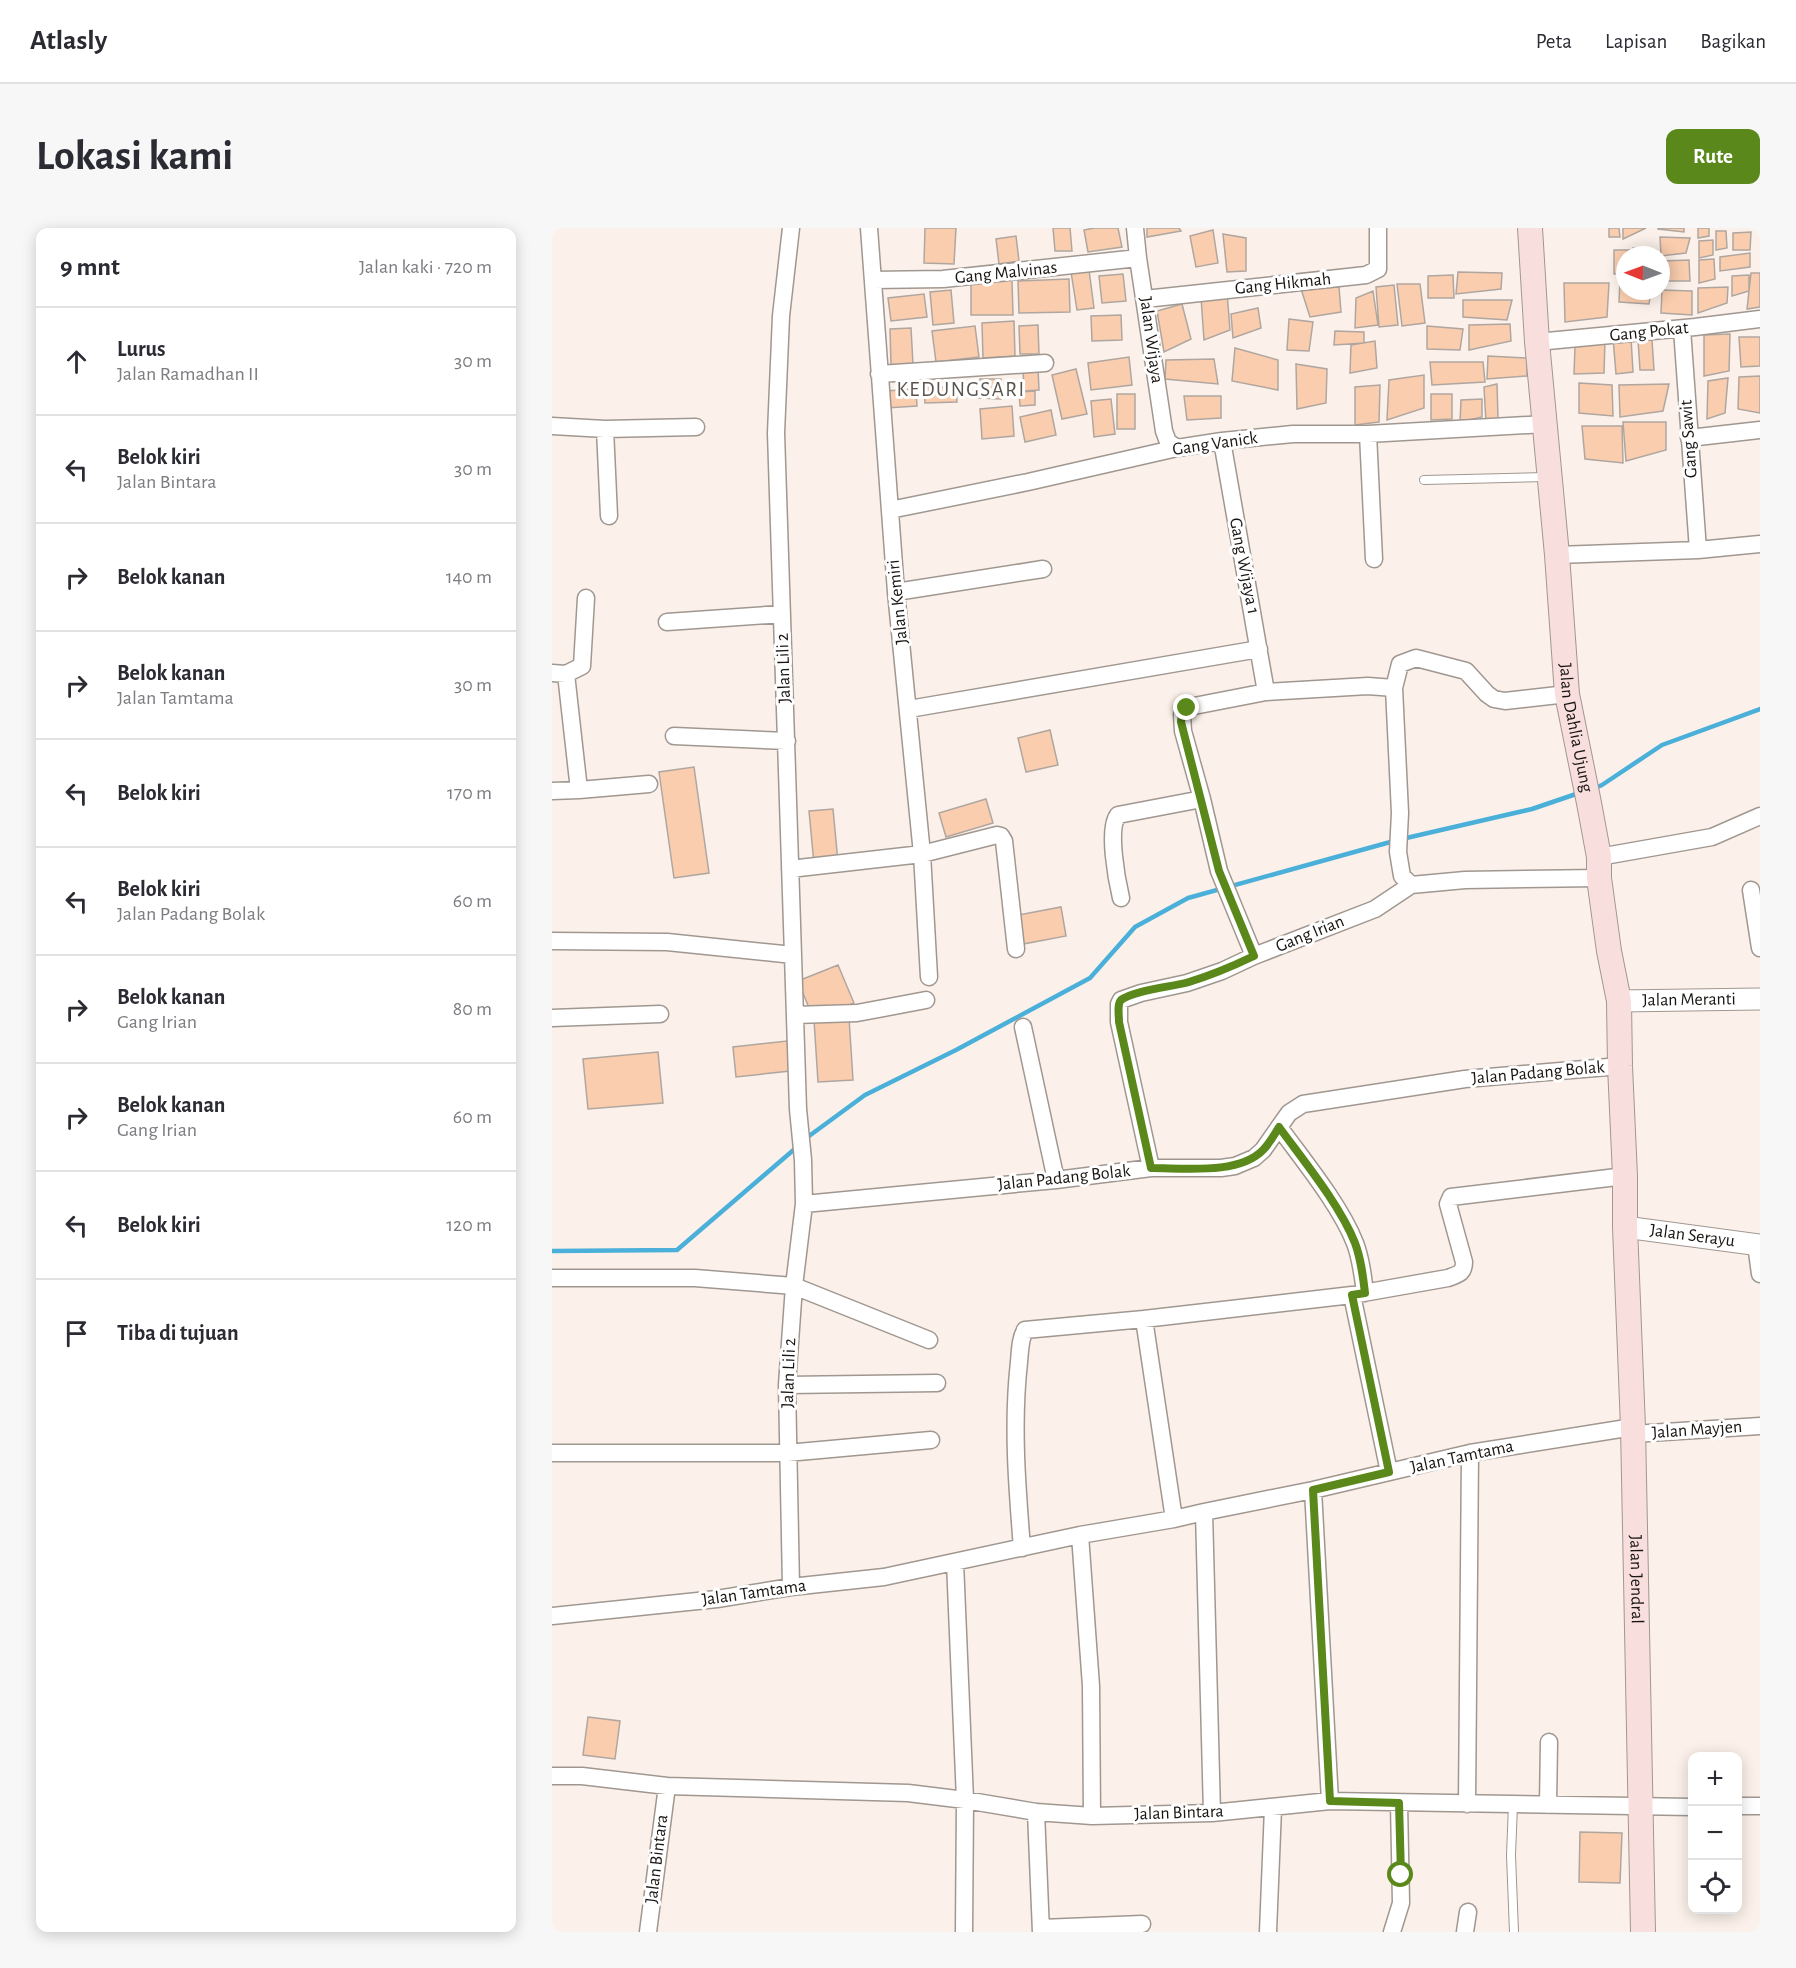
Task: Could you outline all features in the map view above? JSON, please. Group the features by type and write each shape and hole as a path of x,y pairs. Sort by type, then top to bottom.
{"main road":[{"name":"Jalan Dahlia Ujung","path":"1530,228 1537,342 1557,555 1566,694 1587,791 1619,1001 1626,1176 1625,1227"},
{"name":"Jalan Jendral","path":"1625,1227 1633,1430 1643,1932"}],"street":[{"name":"Jalan Lili 2","path":"791,228 780,316 776,433 798,1109 804,1204 794,1286 787,1385 791,1587"},
{"name":"Jalan Kemiri","path":"869,228 896,592 922,854 929,976"},
{"name":"Jalan Wijaya","path":"1136,228 1138,258 1164,431 1168,442 1177,448"},
{"name":"Gang Hikmah","path":"1145,299 1366,275 1378,269 1378,228"},
{"name":"Gang Malvinas","path":"873,280 943,279 1138,258"},
{"name":"Gang Pokat","path":"1537,342 1760,319"},
{"name":"Gang Sawit","path":"1682,328 1698,550"},
{"path":"879,374 1045,363"},
{"name":"Gang Vanick","path":"890,510 1177,448 1222,441 1293,434 1368,434 1545,424"},
{"path":"552,426 605,429 696,427"},
{"path":"605,429 609,516"},
{"path":"1689,438 1760,430"},
{"path":"1368,434 1374,558"},
{"name":"Gang Wijaya 1","path":"1222,441 1266,692"},
{"path":"1557,555 1698,550 1760,544"},
{"path":"896,592 1043,569"},
{"path":"579,790 559,673 580,669 584,662 586,598"},
{"path":"667,622 782,614"},
{"path":"909,709 1259,649"},
{"path":"1411,885 1402,876 1398,852 1400,813 1394,688 1400,664 1416,658 1466,671 1487,694 1494,699 1505,701 1566,694"},
{"path":"1254,956 1219,871 1183,731 1182,715 1187,708 1194,706 1266,692 1368,686 1394,688"},
{"path":"674,736 787,741"},
{"path":"552,791 649,784"},
{"path":"1121,898 1114,834 1114,820 1118,815 1202,799"},
{"name":"Gang Irian","path":"1151,1168 1119,1022 1120,1001 1222,971 1254,956 1375,909 1411,885 1599,867 1712,837 1760,816"},
{"path":"790,869 922,854 998,835 1002,836 1016,949"},
{"path":"1750,890 1760,948"},
{"path":"552,941 667,942 793,954"},
{"name":"Jalan Meranti","path":"1619,1001 1760,999"},
{"path":"795,1015 857,1013 926,1000"},
{"path":"552,1018 660,1014"},
{"path":"1023,1027 1056,1180"},
{"name":"Jalan Padang Bolak","path":"804,1204 1056,1180 1151,1168 1235,1166 1254,1158 1263,1150 1288,1113 1303,1104 1465,1079 1620,1066"},
{"path":"1279,1127 1346,1224 1355,1244 1361,1264 1359,1294 1389,1472"},
{"path":"1022,1548 1016,1482 1016,1410 1023,1332 1028,1329 1144,1319 1359,1294 1448,1278 1461,1274 1464,1269 1448,1204 1451,1197 1626,1176"},
{"name":"Jalan Serayu","path":"1625,1227 1758,1245"},
{"path":"1758,1245 1760,1274"},
{"path":"552,1278 694,1278 794,1286 929,1340"},
{"path":"1144,1319 1174,1519"},
{"path":"787,1385 937,1383"},
{"name":"Jalan Mayjen","path":"1633,1430 1760,1426"},
{"name":"Jalan Tamtama","path":"552,1616 717,1599 791,1587 884,1577 1080,1535 1174,1519 1313,1490 1470,1453 1633,1430"},
{"path":"552,1453 787,1453 931,1440"},
{"path":"1467,1804 1470,1453"},
{"path":"1313,1490 1330,1801"},
{"path":"1204,1512 1212,1813"},
{"path":"1080,1535 1091,1686 1092,1816"},
{"path":"955,1562 965,1800 964,1932"},
{"path":"1548,1805 1550,1742"},
{"name":"Jalan Bintara","path":"552,1776 582,1776 667,1786 908,1793 1036,1812 1092,1816 1212,1813 1330,1801 1688,1806"},
{"name":"Jalan Bintara","path":"648,1932 667,1786"},
{"path":"1392,1932 1401,1903 1399,1803"},
{"path":"1742,1806 1760,1806"},
{"path":"1268,1932 1273,1808"},
{"path":"1036,1812 1041,1930 1104,1929 1142,1924"},
{"path":"1465,1932 1468,1912"}],"lane":[{"path":"1424,480 1550,477"},
{"path":"1513,1805 1511,1856 1514,1932"}],"building":[{"path":"925,228 956,228 954,264 924,263"},
{"path":"1053,228 1070,228 1072,251 1055,251"},
{"path":"1118,228 1122,247 1088,252 1084,230"},
{"path":"1147,228 1179,228 1181,231 1147,237"},
{"path":"1609,228 1619,228 1620,237 1609,237"},
{"path":"1623,228 1646,228 1623,239"},
{"path":"1684,228 1684,232 1658,229"},
{"path":"1698,228 1709,228 1709,236 1698,238"},
{"path":"1213,230 1218,263 1196,267 1190,236"},
{"path":"1716,231 1726,231 1727,248 1716,250"},
{"path":"1751,232 1750,250 1733,250 1733,233"},
{"path":"1223,234 1246,238 1246,271 1227,272"},
{"path":"1016,236 1019,261 999,264 996,239"},
{"path":"1660,237 1690,238 1686,253 1670,255 1670,246 1660,246"},
{"path":"1713,240 1713,255 1699,258 1699,241"},
{"path":"1614,250 1616,250 1616,274 1614,274"},
{"path":"1750,253 1750,267 1720,271 1720,257"},
{"path":"1714,259 1715,279 1699,283 1699,260"},
{"path":"1689,260 1690,281 1670,281 1670,261"},
{"path":"1089,270 1094,308 1077,310 1071,272"},
{"path":"1458,272 1502,273 1501,289 1456,294"},
{"path":"1751,273 1760,273 1760,307 1747,309"},
{"path":"1123,274 1126,301 1102,303 1099,276"},
{"path":"1453,275 1454,298 1428,298 1428,276"},
{"path":"1749,275 1749,291 1732,296 1732,276"},
{"path":"1069,279 1070,312 1019,313 1018,281"},
{"path":"971,280 1012,280 1013,315 971,315"},
{"path":"1564,283 1609,283 1607,317 1565,322"},
{"path":"1397,284 1420,284 1425,323 1402,326"},
{"path":"1394,285 1398,325 1379,327 1376,287"},
{"path":"1339,287 1341,312 1310,317 1301,289"},
{"path":"1728,287 1727,303 1698,313 1698,288"},
{"path":"951,290 954,323 933,325 930,292"},
{"path":"1670,290 1692,291 1692,315 1661,313 1662,300 1670,300"},
{"path":"1373,291 1378,325 1355,328 1356,298"},
{"path":"1227,292 1230,330 1204,340 1201,297"},
{"path":"924,294 927,317 891,321 888,298"},
{"path":"1463,300 1512,300 1507,320 1463,317"},
{"path":"1619,300 1650,300 1649,304 1619,302"},
{"path":"1182,304 1191,339 1164,352 1157,311"},
{"path":"1258,308 1261,328 1233,338 1231,314"},
{"path":"1121,315 1122,340 1092,341 1091,316"},
{"path":"1289,319 1313,322 1309,351 1287,350"},
{"path":"1014,321 1015,356 983,358 982,323"},
{"path":"1510,324 1511,341 1469,350 1469,325"},
{"path":"1038,325 1039,354 1020,354 1019,326"},
{"path":"975,326 979,357 936,362 932,331"},
{"path":"1427,326 1463,329 1460,350 1427,349"},
{"path":"911,328 913,364 891,365 890,329"},
{"path":"1335,331 1364,332 1364,343 1334,345"},
{"path":"1730,334 1729,371 1704,376 1704,335"},
{"path":"1739,337 1760,337 1760,366 1741,367"},
{"path":"1613,338 1631,338 1633,372 1616,374"},
{"path":"1605,340 1604,373 1574,374 1575,346"},
{"path":"1638,340 1652,340 1654,370 1640,370"},
{"path":"1375,341 1377,368 1350,373 1351,345"},
{"path":"1235,348 1278,360 1278,390 1232,381"},
{"path":"1488,356 1527,358 1527,376 1487,379"},
{"path":"1129,357 1132,385 1091,390 1088,363"},
{"path":"1214,359 1218,384 1165,379 1166,360"},
{"path":"1430,362 1483,362 1485,382 1432,385"},
{"path":"1296,364 1327,369 1326,403 1297,409"},
{"path":"1038,368 1039,390 1024,391 1023,369"},
{"path":"1076,369 1087,414 1062,419 1052,375"},
{"path":"1424,375 1424,408 1387,420 1389,380"},
{"path":"1760,376 1760,413 1738,409 1739,377"},
{"path":"1728,378 1725,413 1707,419 1708,381"},
{"path":"980,379 1001,379 1001,399 979,398"},
{"path":"1579,383 1612,385 1613,416 1579,413"},
{"path":"1497,384 1498,418 1486,422 1484,387"},
{"path":"1669,384 1663,411 1620,417 1619,385"},
{"path":"1380,385 1379,422 1355,425 1355,387"},
{"path":"924,387 956,387 957,402 925,403"},
{"path":"916,389 917,406 886,408 885,391"},
{"path":"1035,391 1035,405 1020,406 1019,392"},
{"path":"1117,394 1135,394 1135,429 1117,429"},
{"path":"1431,394 1452,394 1452,419 1431,420"},
{"path":"1184,396 1221,396 1221,418 1187,420"},
{"path":"1111,399 1115,434 1094,437 1091,401"},
{"path":"1482,399 1482,417 1460,422 1461,400"},
{"path":"1012,406 1014,436 982,439 980,409"},
{"path":"1051,410 1056,435 1025,442 1020,417"},
{"path":"1623,422 1666,422 1666,450 1626,461"},
{"path":"1582,426 1622,426 1623,463 1585,459"},
{"path":"1050,730 1058,765 1026,772 1018,738"},
{"path":"694,767 709,873 674,878 659,772"},
{"path":"986,799 993,823 946,837 939,813"},
{"path":"833,809 838,862 814,864 809,811"},
{"path":"1061,907 1066,936 1018,945 1013,916"},
{"path":"838,965 854,1003 814,1020 798,981"},
{"path":"849,1018 853,1080 818,1082 814,1020"},
{"path":"787,1041 790,1071 736,1077 733,1047"},
{"path":"658,1052 663,1103 588,1109 583,1059"},
{"path":"588,1717 620,1721 615,1759 583,1755"},
{"path":"1580,1832 1622,1833 1620,1883 1579,1882"}],"waterway":[{"path":"1593,789 1662,745 1760,709"},
{"path":"1402,839 1532,809 1579,793"},
{"path":"805,1139 865,1095 956,1050 1090,978 1135,927 1188,898 1394,841"},
{"path":"552,1251 677,1250 797,1147"}],"district":[{"name":"KEDUNGSARI","path":"961,389"}],"route":[{"path":"1187,708 1182,715 1181,722 1219,871 1254,956 1222,971 1121,1000 1119,1022 1151,1168 1235,1166 1254,1158 1263,1150 1279,1127 1346,1224 1355,1244 1361,1264 1365,1293 1352,1295 1389,1472 1313,1490 1330,1801 1399,1803 1401,1875"}]}
